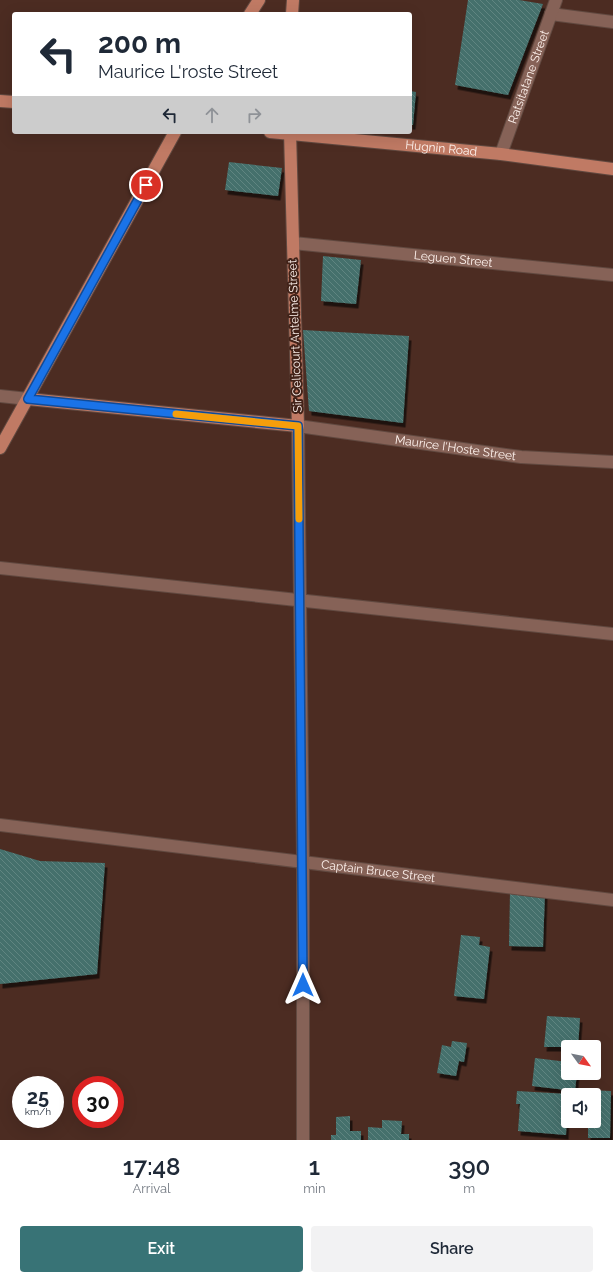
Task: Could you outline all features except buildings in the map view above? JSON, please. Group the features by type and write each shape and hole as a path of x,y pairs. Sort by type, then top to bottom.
{"main road":[{"path":"251,12 259,0"},
{"path":"292,12 293,0"},
{"path":"0,101 12,102"},
{"path":"0,448 174,134"},
{"name":"Sir Celicourt Antelme Street","path":"290,134 298,426"},
{"name":"Hugnin Road","path":"300,134 501,154 613,169"},
{"path":"28,399 298,426"}],"street":[{"name":"Ratsitatane Street","path":"501,154 556,0"},
{"path":"551,14 613,22"},
{"name":"Leguen Street","path":"292,243 613,275"},
{"path":"0,396 28,399"},
{"name":"Maurice I'Hoste Street","path":"298,426 521,457 613,462"},
{"name":"Sir Celicourt Antelme Street","path":"298,426 303,861 303,1140"},
{"path":"0,568 613,634"},
{"name":"Captain Bruce Street","path":"0,825 613,900"}],"slow traffic":[{"path":"176,414 298,426 299,519"}],"route":[{"path":"146,185 28,399 298,426 301,600 303,985"}]}
